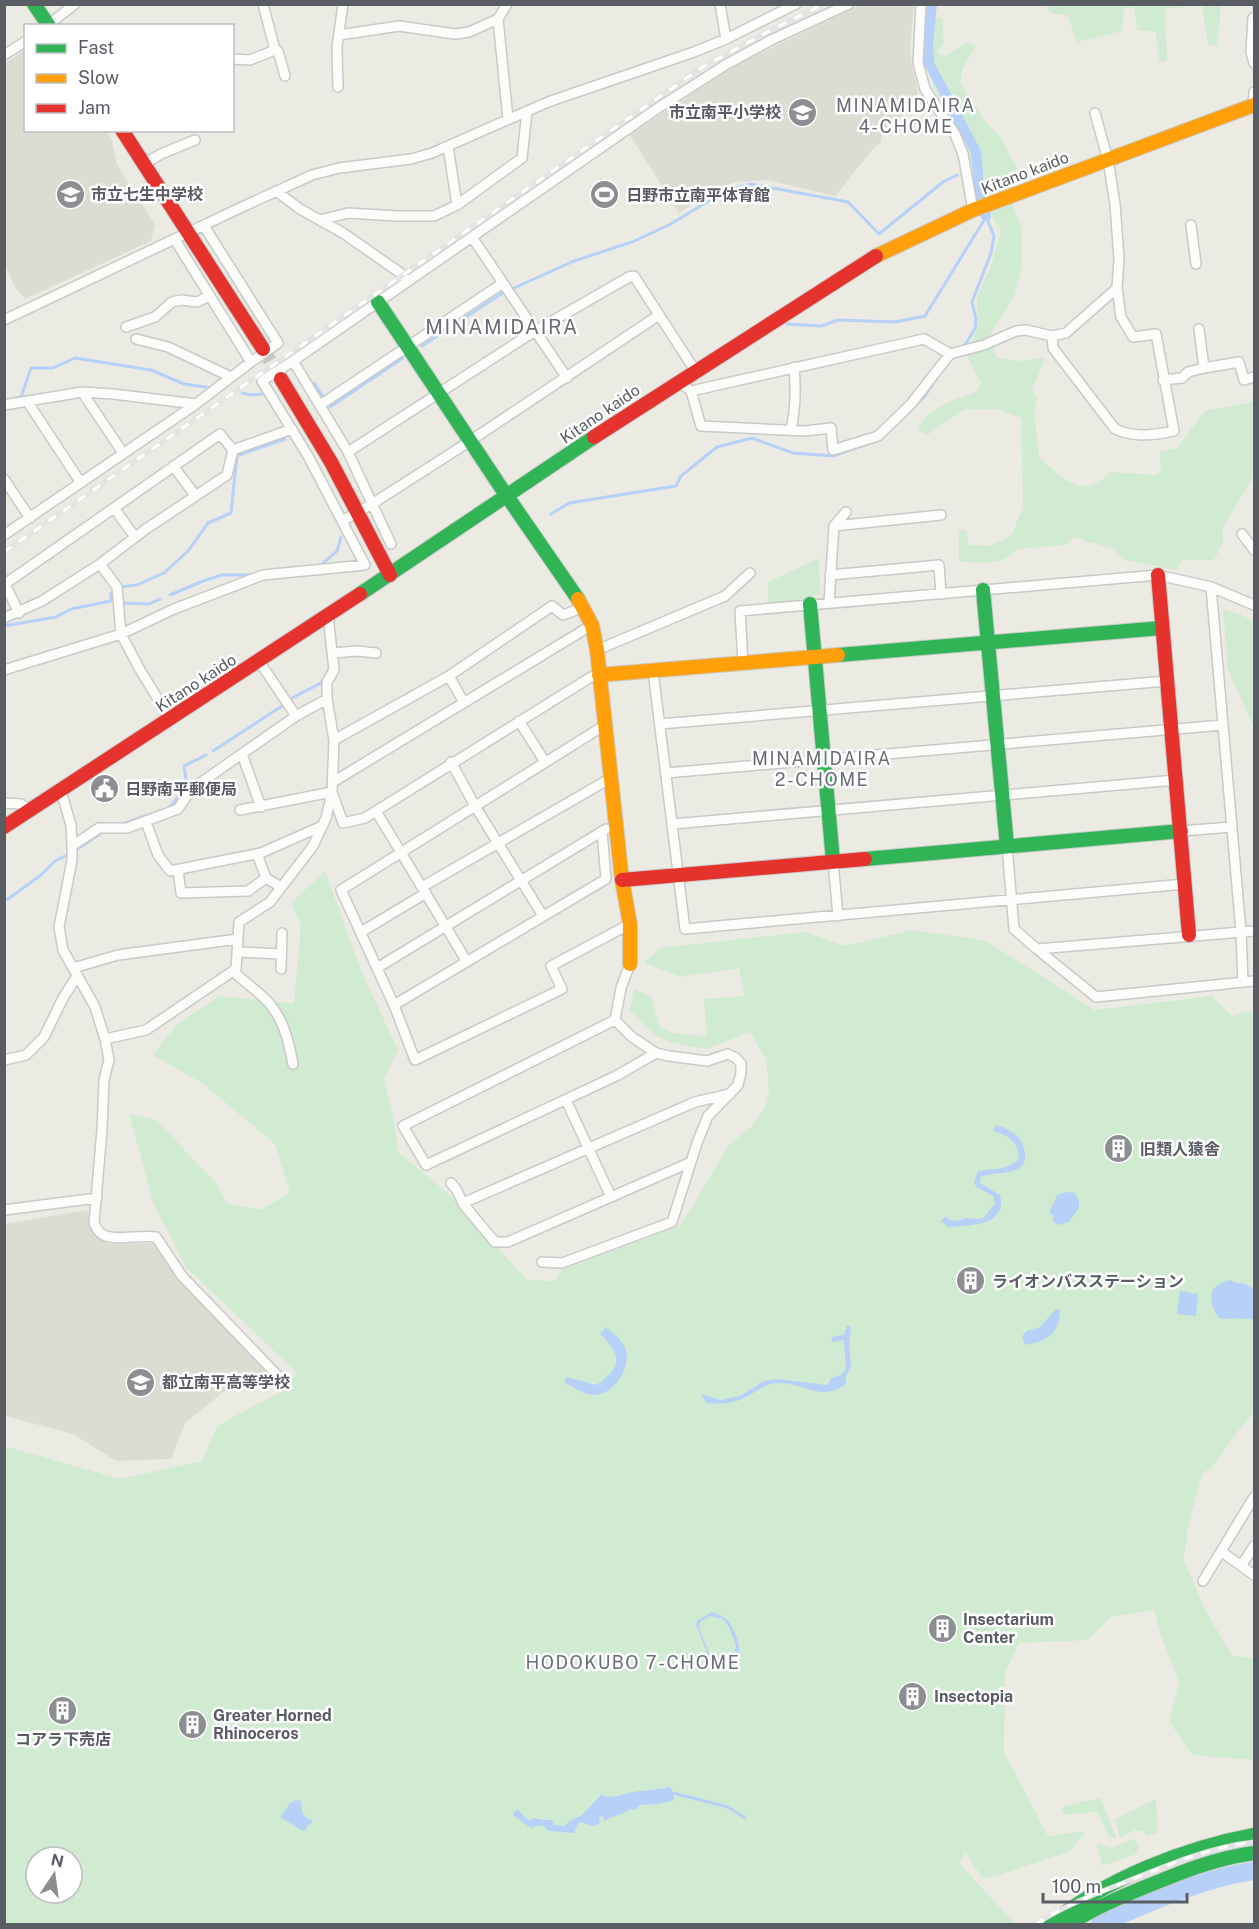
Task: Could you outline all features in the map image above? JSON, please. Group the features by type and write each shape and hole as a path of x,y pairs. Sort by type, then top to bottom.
{"street":[{"path":"34,4 47,23 75,4"},
{"path":"263,4 275,50 278,51 285,76"},
{"path":"338,87 337,47 343,4"},
{"path":"339,35 399,26 455,34 469,32 498,19 507,4"},
{"path":"720,4 726,39"},
{"path":"4,320 312,175 339,168 411,159 448,146 527,111 726,39 796,4"},
{"path":"4,670 121,634 174,609 263,575 365,565 292,429 262,381 658,108 727,64 771,40 849,4"},
{"path":"921,4 918,63 925,89 955,134 980,208"},
{"path":"1253,18 1251,52 1254,63"},
{"path":"498,19 508,119"},
{"path":"4,55 24,41"},
{"path":"234,59 250,60 275,50"},
{"path":"1254,92 1254,106"},
{"name":"Kitano kaido","path":"4,827 390,575 679,382 877,255 980,208 1254,106"},
{"path":"320,220 348,213 434,216 457,205 522,158 527,111"},
{"path":"1052,336 1053,348 1115,429 1151,436 1174,431 1156,334 1133,337 1121,317 1117,288 1118,248 1115,204 1108,160 1095,113"},
{"path":"123,132 262,349"},
{"path":"144,164 161,154 195,140"},
{"path":"448,146 457,205"},
{"path":"276,191 300,209 352,239 399,272 408,281"},
{"path":"1191,225 1196,264"},
{"path":"4,535 196,404 278,343 204,226"},
{"path":"472,237 567,378"},
{"path":"175,240 251,362"},
{"path":"348,453 535,331 629,277 634,276 696,372"},
{"path":"320,405 503,283"},
{"path":"679,382 691,392 701,426 805,431 831,428 833,450 878,436 911,404 957,352 984,345 1016,331 1026,330 1052,336 1066,333 1117,288"},
{"path":"126,327 155,317 172,302 181,300 197,302 210,296"},
{"path":"378,302 584,607 592,625 597,650 622,880 630,924 630,964 621,988 615,1020"},
{"path":"342,521 567,378 659,315"},
{"path":"1199,329 1204,368"},
{"path":"136,339 168,347 231,377"},
{"path":"691,392 924,339 957,352"},
{"path":"293,361 348,453 391,544"},
{"path":"1163,380 1182,378 1188,372 1239,362 1244,380 1254,377"},
{"path":"791,429 796,408 794,367"},
{"path":"281,379 331,462 390,575"},
{"path":"4,405 82,392 196,404"},
{"path":"82,392 123,453"},
{"path":"27,401 81,483"},
{"path":"233,450 292,429"},
{"path":"19,612 5,584 220,434 233,450"},
{"path":"4,618 42,601 100,564 135,537 227,475 233,450"},
{"path":"173,466 195,495"},
{"path":"4,479 30,518"},
{"path":"114,508 135,537"},
{"path":"829,602 834,526 846,512"},
{"path":"834,526 941,514"},
{"path":"1242,534 1254,550"},
{"path":"100,564 117,587 121,634 170,719"},
{"path":"830,575 939,565 941,594"},
{"path":"597,650 725,596 750,573"},
{"path":"1158,575 1189,935"},
{"path":"743,663 740,611 1158,575 1211,587 1254,604"},
{"path":"1211,587 1241,932 1243,982"},
{"path":"983,590 1014,929 1096,997 1254,981"},
{"path":"810,604 838,916"},
{"path":"334,740 449,676 552,606 563,615 584,607"},
{"path":"105,1039 146,1030 236,969 239,922 270,902 313,846 327,818 333,782 334,740 327,699 327,682 334,670 328,615"},
{"path":"333,782 463,701 592,625"},
{"path":"332,792 343,823 365,818 591,677 599,675 1162,628"},
{"path":"332,653 376,652"},
{"path":"259,661 297,716"},
{"path":"653,671 685,929 1185,885"},
{"path":"449,676 463,701"},
{"path":"660,724 1167,681"},
{"path":"72,846 99,828 127,828 178,809 196,786 297,716 327,699"},
{"path":"519,721 545,762"},
{"path":"605,725 341,890 394,1005 415,1060 562,989 551,966 630,924"},
{"path":"666,773 1223,725"},
{"path":"242,754 261,807"},
{"path":"452,762 475,806 543,916"},
{"path":"361,932 498,844 611,778"},
{"path":"672,824 1176,780"},
{"path":"61,791 71,825 72,846 72,860 59,927 63,950 95,1007 109,1060 104,1080 94,1223 100,1233 107,1237 156,1237 182,1276 279,1377"},
{"path":"240,810 332,792"},
{"path":"4,803 21,804 30,810"},
{"path":"376,811 466,962"},
{"path":"146,822 158,855 170,872 256,854 322,826"},
{"path":"377,968 616,823"},
{"path":"622,880 1232,827"},
{"path":"394,1005 606,879 602,831"},
{"path":"256,854 266,878 281,887"},
{"path":"178,870 181,894 248,891 266,878"},
{"path":"1037,949 1254,931"},
{"path":"281,969 282,933"},
{"path":"4,1060 26,1055 44,1037 75,972 118,955 238,939"},
{"path":"237,952 282,954"},
{"path":"233,971 269,1003 279,1018 288,1039 293,1064"},
{"path":"542,1262 562,1263 672,1222 708,1116 738,1085 741,1065 736,1058 728,1054 707,1060 656,1053 632,1037 615,1020"},
{"path":"615,1020 403,1126 426,1165 616,1076 656,1053"},
{"path":"463,1203 695,1102 730,1094"},
{"path":"566,1100 610,1197"},
{"path":"451,1184 456,1188 463,1203 495,1242 508,1242 692,1162"},
{"path":"4,1210 97,1198"},
{"path":"1203,1581 1254,1497"},
{"path":"1241,1566 1254,1546"},
{"path":"1222,1552 1254,1575"},
{"path":"1051,1924 1097,1891 1143,1869 1208,1846 1254,1835"},
{"path":"1069,1924 1105,1903 1148,1885 1212,1862 1254,1852"}],"shaded area":[{"path":"861,5 914,5 910,48 918,103 882,133 881,142 835,196 767,180 734,182 705,196 679,213 630,135 744,61"},
{"name":"市立七生中学校","path":"24,51 24,132 107,132 111,138 117,165 155,224 151,241 25,299 16,289 5,265 4,64"},
{"path":"87,1210 92,1232 109,1244 156,1243 190,1292 277,1381 267,1386 233,1384 185,1423 171,1459 116,1461 73,1434 5,1416 4,1224"}],"green space":[{"path":"1046,5 1202,5 1165,9 1167,61 1159,62 1156,32 1137,30 1134,7 1124,9 1122,31 1077,42 1067,15 1050,13"},
{"path":"1202,5 1221,5 1217,47 1208,45"},
{"path":"942,17 944,42 937,52 944,57 966,43 976,46 963,68 960,83 985,121 1001,138 1017,169 1008,178 1006,187 1022,228 1022,267 1014,297 991,333 996,358 1020,361 1045,359 1032,390 1037,398 1034,412 1039,457 1064,478 1081,486 1100,481 1110,472 1156,475 1161,470 1159,452 1177,448 1205,411 1254,400 1254,476 1222,529 1223,542 1214,560 1182,560 1177,570 1125,560 1114,549 1073,537 1066,545 1016,549 1005,559 998,561 959,562 959,531 965,529 969,545 990,546 1012,534 1023,507 1021,418 998,409 965,409 927,435 918,430 927,416 951,401 975,393 981,383 968,358 977,321 977,297 990,268 1001,232 991,213 988,197 975,187 967,148 938,96 926,67 925,21"},
{"path":"819,558 820,595 768,605 768,582"},
{"path":"1223,609 1254,620 1254,727 1228,670"},
{"path":"325,871 362,973 398,1050 384,1079 394,1118 398,1152 450,1195 527,1280 553,1281 561,1270 679,1226 729,1145 750,1128 764,1109 769,1090 766,1059 750,1032 707,1049 669,1042 656,1036 630,1010 634,989 651,996 660,1028 672,1033 707,1036 704,999 745,996 739,968 681,977 644,963 660,948 805,932 844,946 913,930 986,941 1095,1010 1212,996 1232,1016 1254,1010 1254,1412 1212,1467 1203,1473 1187,1533 1183,1558 1205,1610 1232,1655 1254,1659 1254,1760 1192,1755 1169,1721 1179,1682 1154,1610 1111,1617 1088,1640 1019,1643 1005,1673 1004,1752 1048,1836 1086,1831 1070,1851 983,1879 965,1852 959,1863 1015,1924 5,1924 4,1446 120,1479 202,1461 217,1426 284,1390 297,1373 186,1267 154,1205 129,1114 156,1120 217,1184 226,1203 260,1210 290,1193 275,1144 202,1083 153,1055 177,1024 220,996 294,1003 301,925 291,903"},
{"path":"1100,1798 1117,1839 1109,1837 1098,1813 1071,1815 1063,1813 1062,1808 1065,1806"},
{"path":"1156,1799 1158,1832 1147,1836 1142,1831 1135,1830 1120,1837 1115,1819"},
{"path":"1133,1839 1139,1846 1136,1854 1102,1866 1097,1844 1111,1848"}],"water":[{"path":"996,1125 1010,1131 1020,1139 1025,1153 1024,1162 1022,1166 1013,1171 981,1177 980,1183 1000,1195 1001,1205 998,1213 992,1219 975,1224 948,1227 941,1221 946,1216 949,1220 955,1221 967,1218 980,1219 995,1204 993,1196 976,1187 974,1182 978,1171 1006,1167 1019,1158 1015,1143 993,1131"},
{"path":"1066,1192 1075,1193 1079,1208 1069,1222 1058,1225 1053,1222 1050,1211 1057,1195"},
{"path":"1230,1280 1254,1289 1254,1320 1219,1318 1215,1312 1211,1294 1222,1282"},
{"path":"1180,1291 1198,1294 1196,1316 1177,1314"},
{"path":"1056,1309 1060,1310 1060,1318 1055,1330 1039,1342 1025,1345 1022,1336 1027,1331 1040,1327"},
{"path":"847,1326 851,1329 849,1344 851,1366 845,1379 847,1383 838,1389 822,1392 776,1383 729,1403 706,1403 701,1394 720,1400 742,1395 764,1381 777,1379 828,1385 831,1378 841,1375 846,1369 844,1340 834,1342 831,1340 832,1337 844,1335"},
{"path":"606,1327 623,1344 626,1351 625,1367 617,1382 611,1389 596,1395 580,1391 565,1383 566,1377 596,1385 611,1373 615,1367 616,1355 613,1348 600,1334"},
{"path":"712,1612 726,1619 737,1637 739,1658 713,1662 709,1658 696,1624 698,1620","holes":["710,1616 723,1619 730,1629 736,1646 735,1651 731,1654 718,1657 710,1655 699,1628 700,1622"]},
{"path":"669,1787 672,1789 673,1801 640,1805 635,1810 630,1809 605,1821 602,1816 599,1817 600,1823 594,1826 579,1822 574,1833 548,1831 544,1826 537,1825 532,1828 513,1815 518,1810 529,1821 534,1818 552,1820 554,1825 564,1826 581,1816 601,1795 615,1796"},
{"path":"296,1800 301,1801 303,1813 312,1820 312,1823 303,1831 280,1817 290,1803"}],"waterway":[{"path":"932,4 928,45 929,63 976,152 980,196 986,216"},
{"path":"514,288 574,261 632,242 669,225 727,190 751,184 848,202 879,234 943,182 957,175"},
{"path":"964,347 975,328 976,319 972,302 991,253 994,236 986,216"},
{"path":"787,324 821,326 838,320 895,322 925,316 986,217"},
{"path":"422,346 504,292"},
{"path":"12,399 21,397 31,368 53,368 75,358 151,370 184,384 212,388"},
{"path":"330,407 403,358"},
{"path":"888,432 925,396 939,374"},
{"path":"314,383 322,395"},
{"path":"242,393 263,394"},
{"path":"551,514 569,503 676,486 681,476 717,447 752,438 793,453 833,456 881,439"},
{"path":"119,587 137,585 164,573 188,551 208,523 231,513 237,456 285,439"},
{"path":"320,566 337,551 341,537"},
{"path":"170,595 222,575 251,575"},
{"path":"4,626 56,617 71,609 111,601 111,593"},
{"path":"120,603 149,604 160,599"},
{"path":"327,645 330,667 327,673"},
{"path":"290,699 321,683 324,679"},
{"path":"213,751 282,706"},
{"path":"169,808 187,786 184,766 206,755"},
{"path":"125,823 163,810"},
{"path":"76,850 100,834"},
{"path":"4,900 65,856"},
{"path":"673,1793 728,1807 745,1818"},
{"path":"1100,1924 1196,1885 1254,1871"}],"tunnel":[{"path":"263,349 281,379"}],"railway":[{"path":"4,552 701,68 824,4"},
{"path":"1036,1924 1078,1901 1171,1864 1220,1848 1254,1842"}],"traffic: fast":[{"path":"34,4 48,24"},
{"path":"378,302 578,599"},
{"path":"360,594 594,437"},
{"path":"983,590 1007,846"},
{"path":"810,604 833,861"},
{"path":"838,655 1162,628"},
{"path":"865,859 1181,831"},
{"path":"1051,1924 1072,1908 1121,1879 1201,1848 1254,1835"},
{"path":"1069,1924 1118,1898 1180,1873 1221,1859 1254,1853"}],"traffic: slow":[{"path":"876,256 973,210 1254,105"},
{"path":"578,599 592,625 597,650 622,880 630,924 630,964"},
{"path":"599,675 838,655"}],"traffic: jam":[{"path":"123,132 263,349"},
{"path":"594,437 876,256"},
{"path":"281,379 331,462 390,575"},
{"path":"1158,575 1189,935"},
{"path":"4,827 360,594"},
{"path":"622,880 865,859"}],"place":[{"name":"市立南平小学校","path":"802,112"},
{"name":"市立七生中学校","path":"70,194"},
{"name":"日野市立南平体育館","path":"605,195"},
{"name":"日野南平郵便局","path":"104,789"},
{"name":"旧類人猿舎","path":"1119,1149"},
{"name":"ライオンバスステーション","path":"971,1281"},
{"name":"都立南平高等学校","path":"141,1382"},
{"name":"Insectarium Center","path":"942,1628"},
{"name":"Insectopia","path":"913,1696"},
{"name":"コアラ下売店","path":"63,1711"},
{"name":"Greater Horned Rhinoceros","path":"192,1724"}],"district":[{"name":"MINAMIDAIRA 4-CHOME","path":"906,115"},
{"name":"MINAMIDAIRA","path":"502,327"},
{"name":"MINAMIDAIRA 2-CHOME","path":"822,768"},
{"name":"HODOKUBO 7-CHOME","path":"633,1662"}]}
